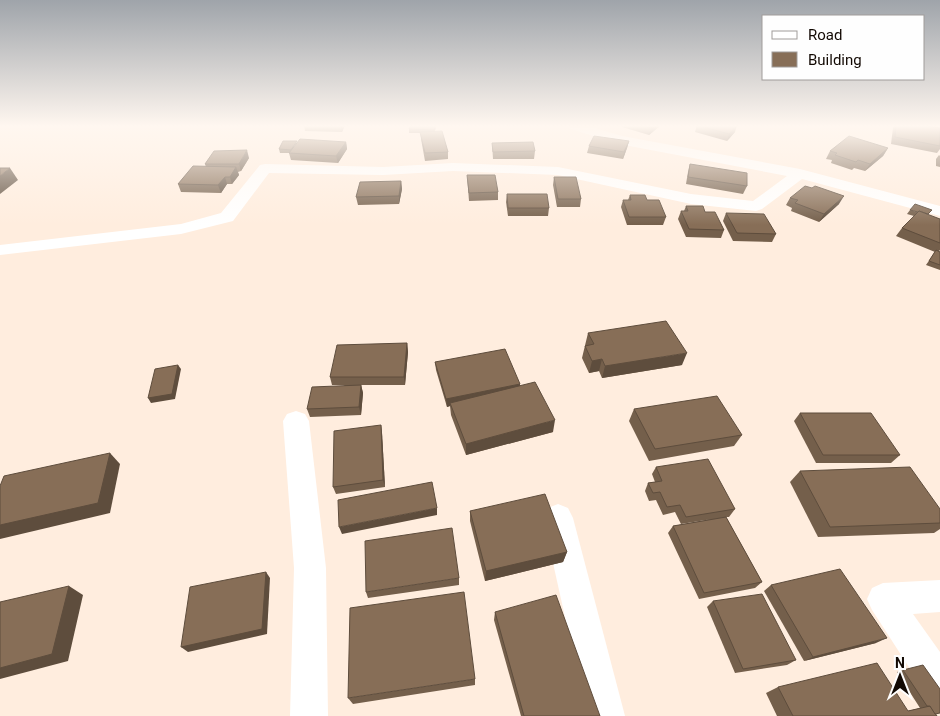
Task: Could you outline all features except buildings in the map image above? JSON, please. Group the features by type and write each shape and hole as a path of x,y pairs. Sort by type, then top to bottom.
{"street":[{"path":"717,158 800,174 940,211"},
{"path":"0,250 180,229 227,217 265,168 383,171 453,167 558,171 690,199 756,206 800,174"},
{"path":"296,421 310,568 309,716"},
{"path":"558,518 606,716"},
{"path":"940,596 883,599 940,682"}]}
